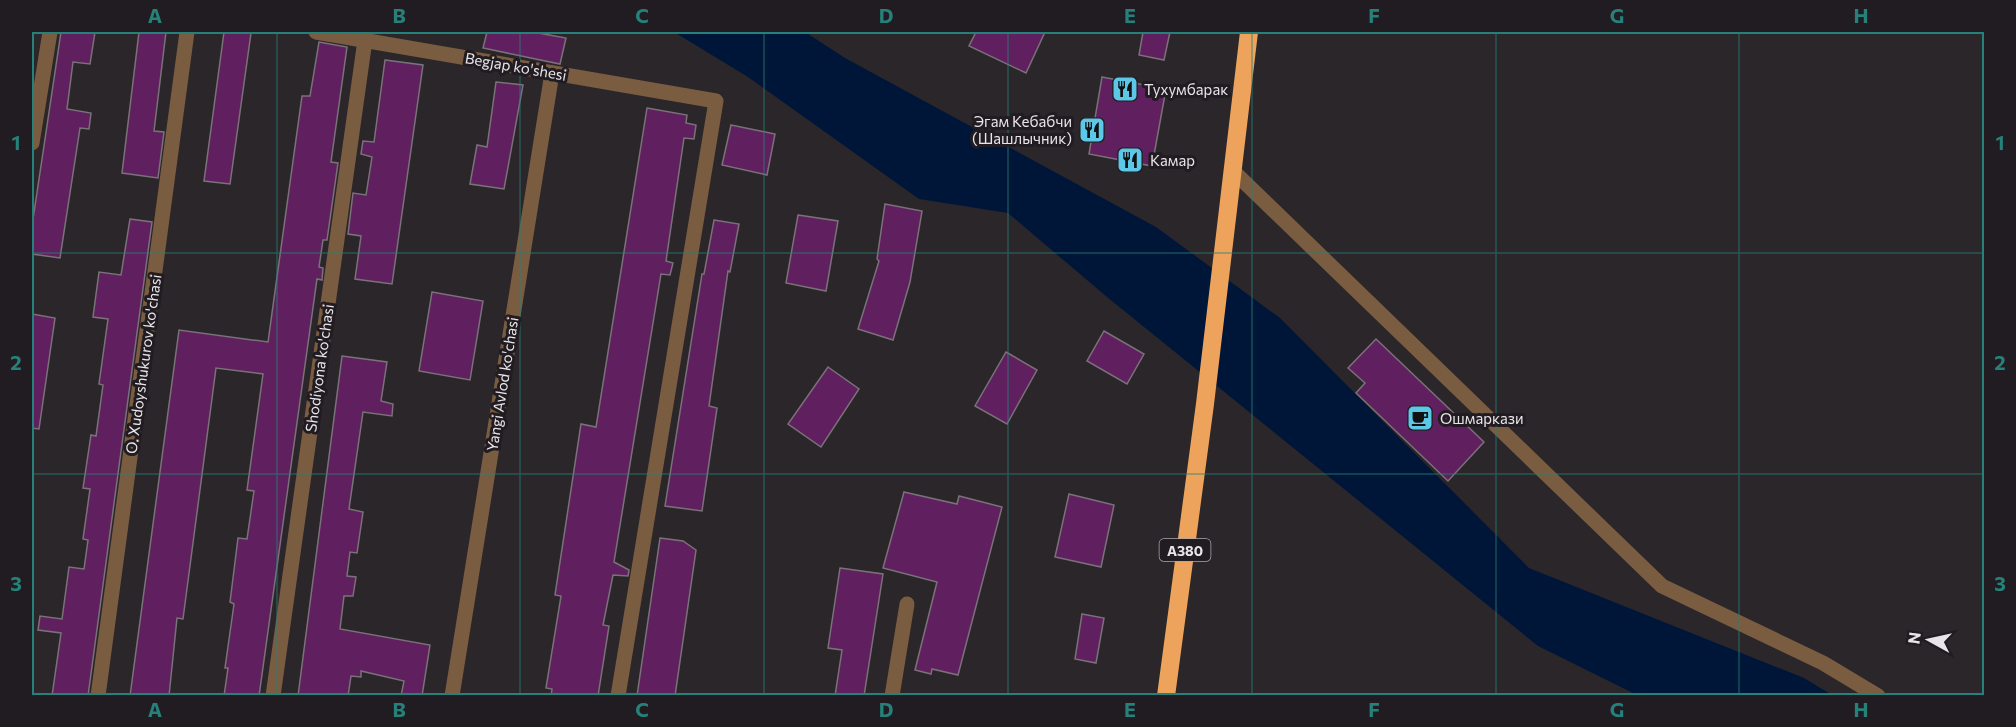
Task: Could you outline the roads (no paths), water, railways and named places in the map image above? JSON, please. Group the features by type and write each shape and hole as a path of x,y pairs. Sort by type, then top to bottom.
{"highway":[{"name":"A380","path":"1166,696 1249,32"}],"street":[{"path":"32,143 50,32"},
{"name":"O. Xudoyshukurov ko'chasi","path":"98,696 187,32"},
{"name":"Begjap ko'shesi","path":"316,32 716,101 618,696"},
{"name":"Shodiyona ko'chasi","path":"273,696 365,40"},
{"name":"Yangi Avlod ko'chasi","path":"452,696 552,73"},
{"path":"1233,171 1662,586 1823,663 1878,696"},
{"path":"892,696 907,604"}],"water":[{"path":"674,32 805,32 845,58 1156,227 1280,318 1529,568 1804,678 1832,695 1637,695 1538,646 1107,297 1008,213 919,199 748,77"}],"place":[{"name":"Тухумбарак","path":"1125,89"},
{"name":"Эгам Кебабчи (Шашлычник)","path":"1092,130"},
{"name":"Камар","path":"1130,160"},
{"name":"Ошмаркази","path":"1420,418"}]}
